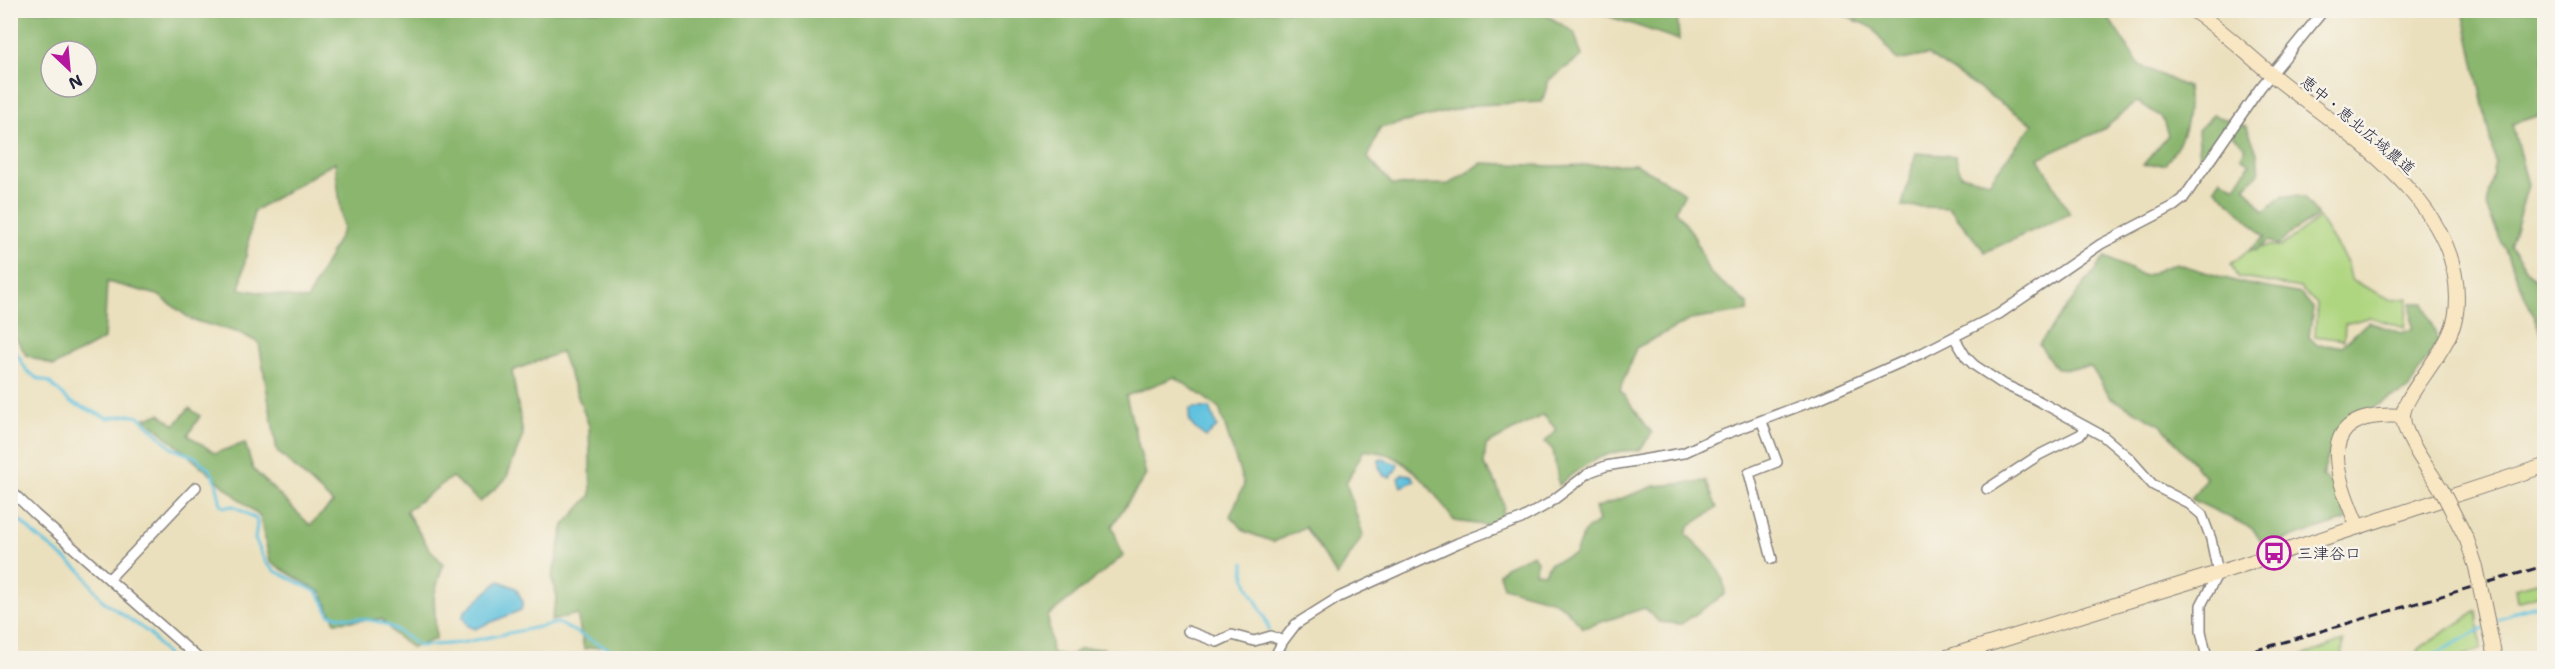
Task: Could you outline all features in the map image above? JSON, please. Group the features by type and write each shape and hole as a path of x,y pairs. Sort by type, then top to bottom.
{"street":[{"name":"恵中・恵北広域農道","path":"2192,10 2380,161 2406,186 2433,220 2450,256 2457,292 2454,325 2444,350 2407,403 2403,416"},
{"path":"1274,658 1296,624 1339,597 1458,543 1521,519 1548,504 1590,472 1606,466 1683,453 1898,364 1999,314 2102,244 2174,206 2183,199 2260,88 2324,10"},
{"path":"1954,337 1965,357 1974,365 2008,387 2103,436 2129,458 2153,485 2188,503 2202,515 2211,538 2218,573 2202,605 2200,631 2207,658"},
{"path":"2358,526 2341,485 2337,468 2338,444 2350,428 2369,417 2403,416 2409,436 2441,489 2467,540 2476,567 2495,658"},
{"path":"1762,422 1777,462 1749,473 1772,560"},
{"path":"1988,489 2039,455 2081,434 2086,427"},
{"path":"1944,658 2218,573 2544,466"},
{"path":"109,579 196,487"},
{"path":"10,490 198,658"},
{"path":"1188,631 1217,642 1232,635 1254,641 1271,636 1283,641"}],"green space":[{"path":"10,11 1540,11 1574,32 1582,56 1549,80 1542,102 1475,105 1380,128 1368,158 1393,185 1449,184 1482,163 1552,166 1636,164 1685,193 1675,210 1693,234 1709,272 1748,304 1748,311 1690,320 1636,348 1620,390 1652,433 1639,451 1617,452 1596,459 1559,485 1553,450 1545,442 1557,430 1543,415 1486,445 1484,465 1496,483 1504,505 1502,516 1491,526 1454,521 1427,485 1411,469 1389,455 1364,450 1346,483 1363,535 1337,576 1305,527 1274,542 1246,532 1230,516 1244,485 1219,408 1175,377 1126,396 1146,475 1112,526 1123,556 1048,616 1052,653 1070,656 1080,649 1103,648 1110,658 611,658 606,646 584,649 577,614 551,621 557,596 552,579 564,525 591,495 589,426 561,352 512,371 523,435 506,479 480,502 452,477 406,511 428,547 443,564 434,596 436,639 412,648 395,635 382,619 335,622 322,593 270,562 260,517 145,418 160,414 175,425 189,408 200,416 188,435 215,453 245,443 253,469 310,525 333,503 277,451 259,343 240,333 192,320 158,295 107,282 104,339 54,366 26,355 10,328","holes":["335,162 343,229 307,300 240,289 254,211"]},
{"path":"1593,11 1677,11 1679,40"},
{"path":"1834,11 2104,11 2139,65 2187,87 2188,108 2185,128 2172,156 2165,164 2143,165 2168,135 2162,118 2137,101 2104,129 2039,158 2070,214 1985,252 1949,208 1902,206 1916,153 1955,156 1961,175 1989,182 2033,124 1928,55 1897,61 1873,28"},
{"path":"2463,11 2544,11 2544,115 2512,124 2528,185 2510,246 2544,293 2544,340 2486,206 2495,162"},
{"path":"2213,115 2247,126 2257,153 2259,173 2245,187 2264,211 2284,195 2304,197 2318,216 2293,231 2278,245 2268,241 2255,251 2250,249 2265,237 2215,188 2221,179 2235,187 2250,164 2241,157 2246,147 2228,132 2207,163 2200,158 2198,130"},
{"path":"2319,218 2348,264 2351,280 2392,300 2408,298 2405,328 2370,317 2345,324 2344,340 2315,336 2317,304 2300,288 2237,277 2231,264 2246,252 2267,246 2281,246"},
{"path":"2105,257 2144,276 2176,263 2241,283 2301,294 2313,308 2309,337 2317,345 2342,346 2368,322 2402,333 2412,329 2411,303 2424,303 2438,341 2408,389 2355,417 2334,435 2322,477 2336,487 2347,520 2264,546 2253,529 2191,499 2206,478 2161,425 2111,398 2091,367 2056,369 2039,344"},
{"path":"1706,481 1717,508 1690,526 1686,534 1712,560 1721,576 1725,594 1681,624 1659,622 1645,608 1583,628 1565,608 1551,600 1503,587 1499,574 1505,567 1533,554 1537,561 1535,572 1544,573 1550,563 1575,554 1584,532 1599,521 1595,508 1655,486"},
{"path":"2544,580 2544,594 2517,602 2515,588"},
{"path":"2477,611 2481,648 2459,658 2415,658 2418,649"},
{"path":"2343,641 2342,658 2297,658"}],"water":[{"path":"1210,408 1217,427 1206,437 1190,422 1190,409"},
{"path":"1379,460 1398,464 1396,471 1390,477 1384,476 1379,467"},
{"path":"1403,474 1411,475 1415,481 1401,487 1398,478"},
{"path":"499,581 516,588 523,602 521,610 475,629 468,626 463,617 464,612"}],"waterway":[{"path":"10,342 27,371 49,382 70,402 108,418 129,415 140,417 172,448 195,457 210,470 216,481 221,505 234,506 256,519 255,539 266,563 275,571 317,592 329,614 382,623 397,630 419,646 461,643 558,623 611,650 613,658"},
{"path":"10,511 34,534 82,572 102,600 149,633 169,658"},
{"path":"1244,563 1246,581 1269,630"},
{"path":"2492,623 2516,611 2544,603"},
{"path":"2427,658 2484,628"},
{"path":"1280,652 1285,658"}],"railway":[{"path":"2229,658 2544,566"}],"place":[{"name":"三津谷口","path":"2274,553"}]}
